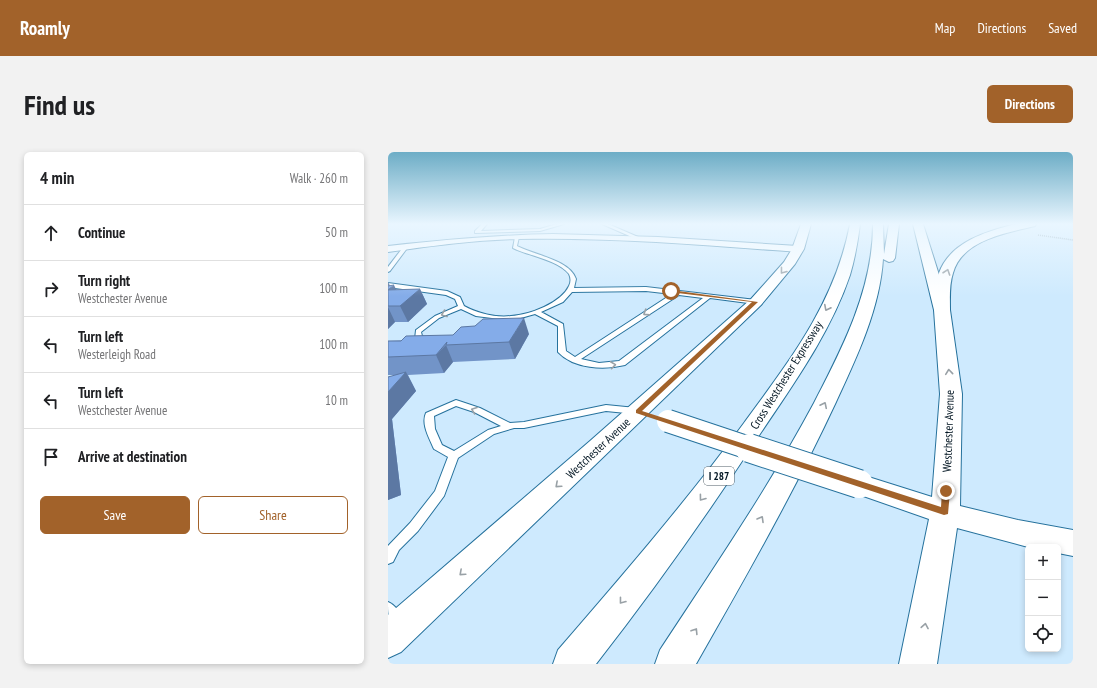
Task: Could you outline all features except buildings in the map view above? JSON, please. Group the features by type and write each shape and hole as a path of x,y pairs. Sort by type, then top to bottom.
{"main road":[{"path":"842,248 843,273"},
{"name":"Cross Westchester Expressway","path":"572,664 660,553 747,436 786,378 829,305 843,273 851,248"},
{"path":"674,664 766,511 814,423 857,331 870,292 877,248"},
{"path":"870,292 888,262 890,248"},
{"name":"Westchester Avenue","path":"918,664 944,512 951,394 942,310 925,248"},
{"path":"942,310 948,268 965,248"},
{"name":"Westchester Avenue","path":"392,625 638,411 756,302 778,277 798,249"},
{"path":"638,411 944,512 987,525 1066,545"}],"street":[{"path":"388,249 398,248"},
{"path":"779,248 798,249"}],"lane":[{"path":"388,270 405,248"},
{"path":"488,326 508,318 536,312 557,302 571,290 574,280 572,274 565,268 515,248"},
{"path":"388,285 447,292 458,298 461,307 470,312 483,316 508,318"},
{"path":"571,290 646,289 756,302"},
{"path":"575,360 679,292"},
{"path":"536,312 561,325 562,352 568,358 587,364 610,366 622,363 709,296"},
{"path":"435,341 423,341 418,337 418,332 437,317 461,307"},
{"path":"454,456 438,447 430,428 429,415 456,403 477,410 509,426"},
{"path":"388,558 391,546 414,527 440,493 454,456 491,432 509,426 530,424 606,408 638,411"}],"route":[{"path":"671,291 756,302 638,411 944,512 946,491"}]}
